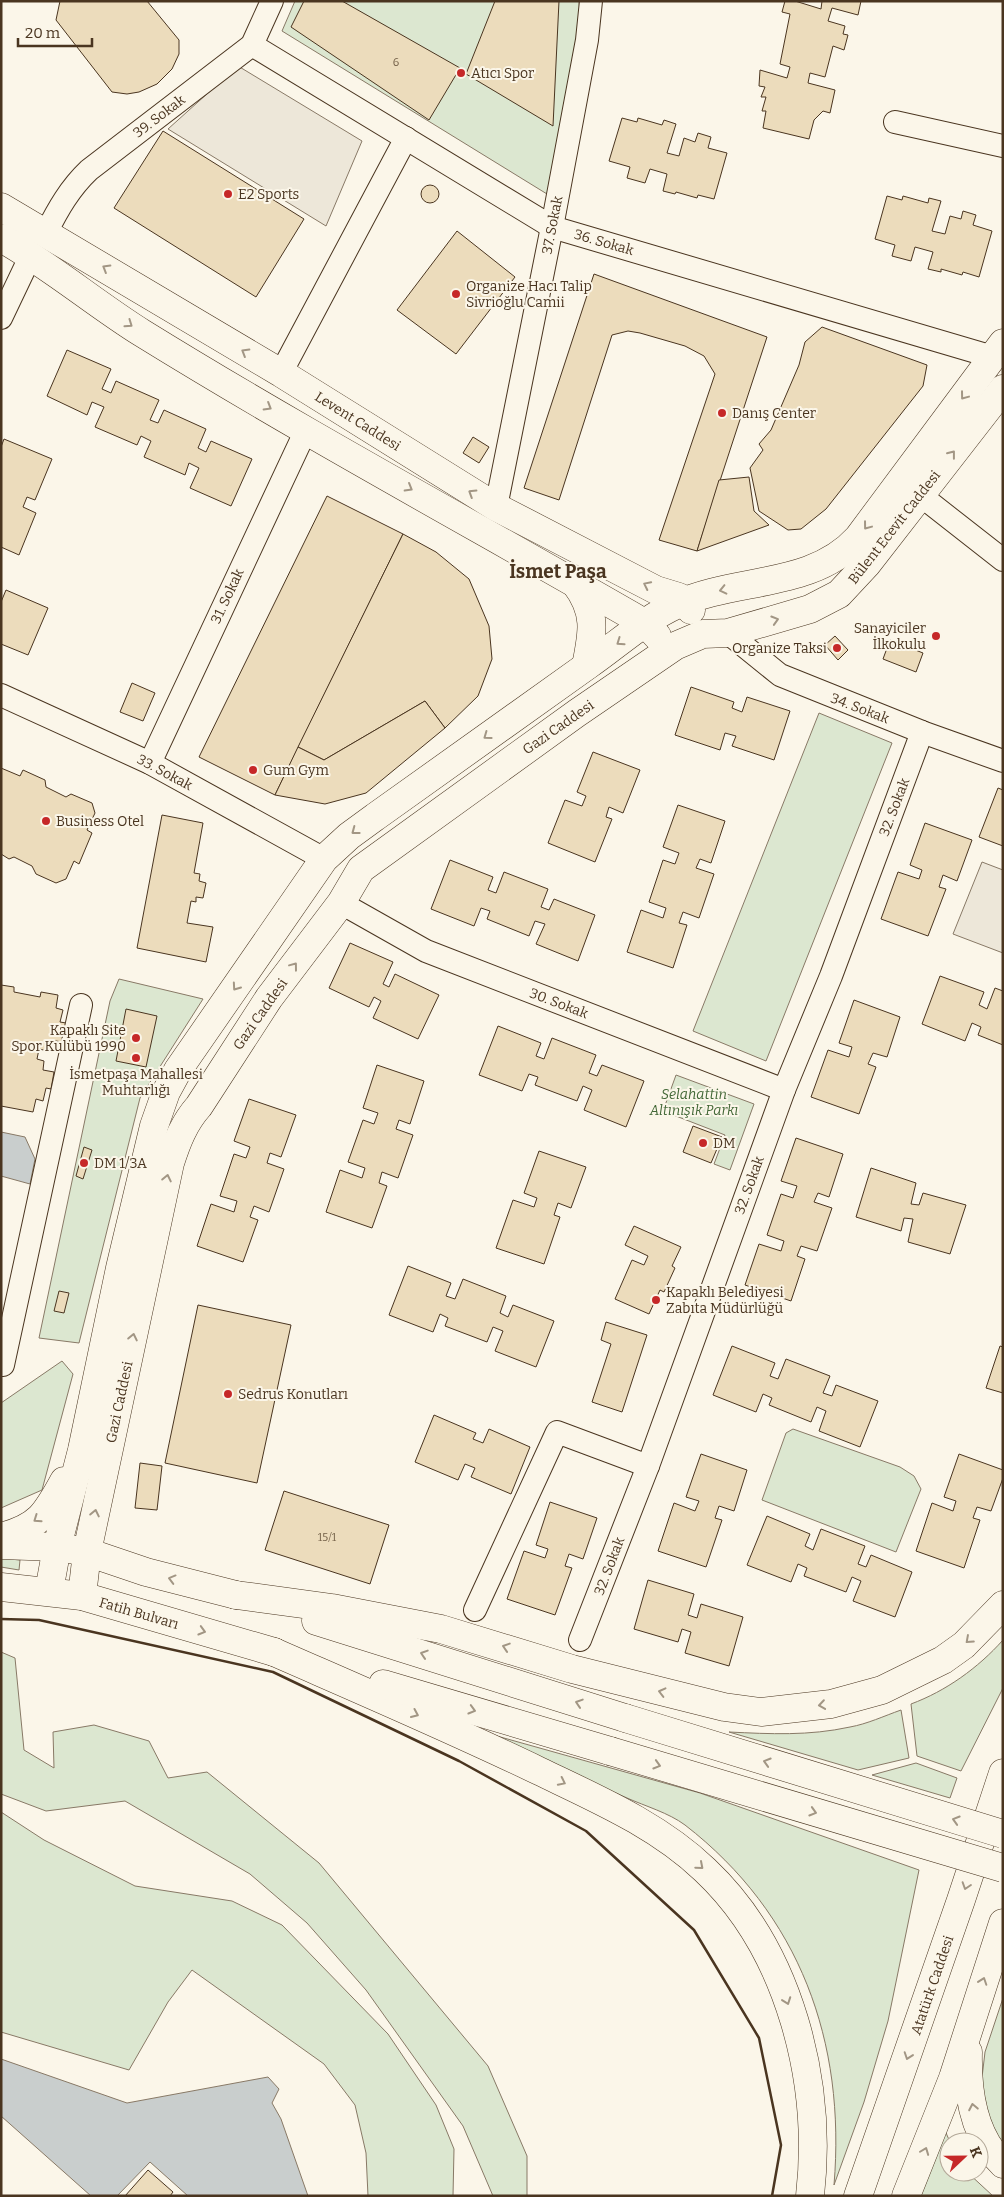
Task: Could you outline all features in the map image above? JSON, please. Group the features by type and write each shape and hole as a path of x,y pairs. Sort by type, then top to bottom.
{"main road":[{"name":"Levent Caddesi","path":"1,207 281,373 496,507 656,590 679,597 720,633"},
{"path":"1,238 32,255 141,332 306,430 646,624 670,650"},
{"path":"49,1591 57,1547 82,1450 120,1268 159,1109 178,1070 324,859 349,836 586,666 675,605 722,590 804,572 839,556 858,538 998,350"},
{"name":"Bülent Ecevit Caddesi","path":"720,633 810,610 835,597 861,570 1003,389"},
{"path":"575,583 582,592 592,615 591,642 586,666"},
{"name":"Gazi Caddesi","path":"82,1596 87,1552 170,1163 186,1121 199,1106 269,998 341,903 361,869 568,719 670,650 703,634 720,633"},
{"path":"1,1537 20,1532 46,1513 82,1450"},
{"path":"1,1544 57,1547 87,1552 146,1572 236,1595 625,1718 1003,1834"},
{"name":"Fatih Bulvarı","path":"1,1587 82,1596 274,1652"},
{"path":"236,1595 332,1608 441,1629 572,1669 724,1707 761,1712 831,1704 882,1690 943,1660 971,1638 1003,1605"},
{"path":"274,1652 1003,1868"},
{"path":"274,1652 474,1740 606,1803 672,1843 705,1869 732,1899 762,1944 793,2018 810,2094 812,2144 810,2196"},
{"name":"Atatürk Caddesi","path":"858,2196 962,1900 1003,1773"},
{"path":"906,2196 953,2078 1003,1923"},
{"path":"968,2027 967,2070 975,2118 988,2148 1003,2164"}],"street":[{"name":"39. Sokak","path":"46,233 64,199 89,170 252,45 272,1"},
{"name":"37. Sokak","path":"496,507 588,40 591,1"},
{"name":"36. Sokak","path":"252,45 552,227 998,350"},
{"path":"895,122 1003,146"},
{"path":"281,373 406,138"},
{"path":"1,318 32,255"},
{"name":"31. Sokak","path":"150,763 306,430"},
{"path":"920,495 1003,560"},
{"name":"34. Sokak","path":"720,633 780,675 922,732 1003,761"},
{"name":"33. Sokak","path":"1,694 150,763 324,859"},
{"name":"32. Sokak","path":"580,1640 648,1466 784,1090 830,976 922,732"},
{"name":"30. Sokak","path":"341,903 426,951 784,1090"},
{"path":"3,1365 81,1005"},
{"path":"474,1610 557,1432 648,1466"}],"green space":[{"name":"Atıcı Spor","path":"295,1 579,1 580,14 567,115 547,194 282,31"},
{"path":"819,713 892,743 766,1061 693,1031"},
{"path":"119,979 203,999 140,1098 79,1343 39,1338 110,1001"},
{"name":"Selahattin Altınışık Parkı","path":"676,1075 754,1104 730,1170 714,1164 725,1135 663,1111"},
{"path":"62,1361 73,1374 42,1490 1,1508 1,1403"},
{"path":"793,1429 900,1467 914,1476 921,1489 896,1552 762,1500 786,1433"},
{"path":"1,1558 20,1560 19,1570 1,1567"},
{"path":"1003,1640 1003,1688 961,1771 917,1756 911,1704 924,1699 961,1678"},
{"path":"1,1652 15,1658 24,1750 54,1768 53,1732 94,1725 149,1741 168,1778 207,1772 319,1863 488,2066 527,2156 527,2196 493,2196 463,2126 366,1990 307,1923 250,1874 125,1801 46,1811 1,1794"},
{"path":"901,1710 909,1758 858,1770 729,1732 774,1734 820,1732 856,1726"},
{"path":"479,1731 700,1793 919,1870 888,2021 864,2102 834,2185 836,2132 832,2081 822,2032 807,1985 786,1940 758,1899 725,1860 679,1821"},
{"path":"916,1763 957,1778 950,1798 872,1775"},
{"path":"1,1812 44,1840 135,1886 232,1901 282,1925 388,2034 436,2105 454,2149 453,2196 368,2196 366,2153 355,2105 324,2064 192,1970 168,2002 129,2070 1,2032"},
{"path":"1003,1998 1003,2152 994,2139 981,2086 985,2052"},
{"path":"939,2136 939,2182 978,2182 993,2196 916,2196"}],"shaded area":[{"path":"238,66 362,141 326,226 168,129"},
{"path":"982,862 1003,870 1003,953 953,934"},
{"path":"1,1132 25,1137 35,1159 30,1184 1,1176"},
{"path":"1,2059 127,2103 268,2077 279,2089 272,2103 281,2119 308,2196 188,2196 150,2162 117,2196 91,2196 1,2116"}],"building":[{"path":"60,1 147,1 179,40 179,54 172,69 157,84 139,92 127,94 112,92 56,20"},
{"path":"304,1 342,1 460,68 429,120 291,27"},
{"path":"495,1 559,1 553,126 466,74"},
{"path":"785,1 795,1 821,9 822,1 861,1 858,15 832,8 828,21 845,26 843,34 848,35 844,50 833,46 825,77 810,73 808,83 835,90 830,113 823,111 814,120 809,139 763,128 766,111 762,111 766,97 761,97 765,87 759,86 760,70 787,78 790,67 780,64 790,14 782,12"},
{"path":"622,118 637,122 638,118 662,125 664,120 676,124 667,153 679,156 684,138 695,142 698,133 711,137 708,148 727,153 714,199 698,195 697,198 676,192 675,194 663,191 667,174 650,169 645,183 627,178 630,167 609,161"},
{"path":"163,131 304,219 256,297 114,208"},
{"path":"430,185 436,188 439,194 436,200 430,203 424,200 421,194 424,188"},
{"path":"887,196 902,200 903,196 928,203 929,198 941,201 932,231 945,234 950,216 961,219 963,211 976,215 973,225 992,231 979,277 963,272 962,275 941,269 941,272 928,269 933,252 915,247 911,261 892,256 895,245 875,239"},
{"name":"Organize Hacı Talip Sivrioğlu Camii","path":"457,231 515,277 456,354 397,310"},
{"name":"Danış Center","path":"594,274 767,337 697,551 659,540 715,374 704,356 685,346 628,331 612,335 559,500 524,488"},
{"path":"822,327 927,365 923,386 826,509 801,529 788,530 759,511 750,468 763,450 759,444 771,430 799,365 805,342"},
{"path":"67,350 111,369 102,389 111,393 116,381 159,400 150,420 158,423 164,410 206,429 198,448 206,452 211,441 252,459 231,506 190,488 199,468 189,463 185,475 144,457 151,441 141,436 137,445 95,427 104,407 92,402 87,415 47,396"},
{"path":"473,437 489,447 479,463 463,453"},
{"path":"4,439 52,459 35,500 27,497 23,507 36,513 19,555 1,547 1,447"},
{"path":"749,477 754,511 769,525 697,551 719,480"},
{"path":"327,496 403,534 275,795 199,757"},
{"path":"403,534 436,552 469,579 489,626 492,659 478,696 445,728 425,701 324,760 298,747"},
{"path":"6,590 48,608 28,655 1,644 1,602"},
{"name":"Organize Taksi","path":"835,636 848,650 838,660 825,645"},
{"path":"890,640 923,653 916,672 883,659"},
{"path":"132,683 155,693 143,721 120,712"},
{"path":"691,687 734,702 732,708 742,712 747,697 790,711 774,760 732,746 736,736 725,733 720,750 675,735"},
{"path":"425,701 445,728 366,793 325,804 275,795 298,747 324,760"},
{"path":"593,752 640,770 623,813 609,807 606,817 612,819 595,862 548,843 565,800 582,806 586,796 577,792"},
{"name":"Business Otel","path":"1,768 20,776 23,770 45,780 46,787 66,797 71,794 92,803 95,813 87,830 92,833 79,864 74,861 66,879 56,883 36,874 32,866 14,857 9,859 1,854"},
{"path":"998,788 1003,790 1003,846 979,837"},
{"path":"678,805 725,821 711,863 700,859 696,868 714,874 699,918 683,912 679,923 687,925 673,968 627,952 641,910 663,918 666,908 649,902 663,860 675,864 679,853 663,847"},
{"path":"162,815 203,823 194,873 200,874 199,881 206,883 203,898 196,897 196,902 191,901 187,923 213,927 206,962 137,948"},
{"path":"925,823 972,840 957,881 943,875 939,887 946,889 928,936 881,919 898,872 919,879 922,870 910,865"},
{"path":"450,860 493,877 488,890 496,893 504,872 548,889 541,907 549,910 554,899 595,915 578,961 536,944 545,924 535,921 529,936 487,919 490,911 481,908 474,926 431,909"},
{"path":"350,943 393,962 383,984 389,987 395,974 439,995 418,1039 373,1018 381,1001 374,997 369,1007 329,988"},
{"path":"940,976 984,992 979,1005 987,1009 995,988 1003,991 1003,1045 978,1035 981,1027 972,1023 965,1041 922,1024"},
{"path":"1,985 14,987 14,992 40,997 41,992 58,995 56,1008 63,1010 60,1022 66,1023 62,1042 50,1040 48,1051 39,1049 37,1059 44,1061 43,1070 54,1072 51,1089 46,1088 43,1101 36,1099 33,1112 1,1106"},
{"path":"854,1000 900,1017 887,1057 873,1053 868,1064 876,1067 859,1114 811,1097 828,1050 849,1057 852,1047 839,1043"},
{"name":"Kapaklı Site Spor Kulübü 1990","path":"126,1009 157,1016 146,1067 116,1061"},
{"path":"498,1026 541,1043 536,1056 544,1059 552,1038 596,1055 589,1073 597,1076 602,1065 644,1081 626,1127 584,1110 592,1090 583,1086 577,1101 535,1085 538,1077 529,1074 522,1091 479,1075"},
{"path":"377,1065 424,1081 410,1124 399,1120 396,1129 413,1135 398,1178 382,1172 379,1183 387,1186 372,1228 326,1212 340,1170 362,1178 365,1168 348,1162 363,1120 374,1124 378,1113 363,1108"},
{"path":"249,1099 296,1115 281,1157 270,1153 267,1163 284,1169 269,1212 254,1206 250,1217 258,1220 243,1262 197,1246 211,1204 234,1212 237,1201 220,1196 234,1154 246,1158 250,1147 234,1141"},
{"name":"DM","path":"693,1126 722,1137 711,1163 683,1152"},
{"path":"796,1138 843,1154 829,1197 818,1193 814,1202 832,1208 817,1251 801,1246 797,1256 805,1259 791,1301 745,1285 759,1244 781,1251 784,1241 767,1235 781,1194 793,1198 797,1186 781,1181"},
{"name":"DM 1/3A","path":"84,1147 92,1150 83,1179 76,1176"},
{"path":"539,1151 586,1167 571,1208 558,1203 554,1215 560,1217 544,1264 496,1248 513,1200 534,1207 537,1198 524,1193"},
{"path":"871,1168 916,1183 911,1204 919,1205 923,1193 966,1205 950,1254 908,1242 913,1219 904,1218 901,1231 856,1217"},
{"path":"634,1226 681,1247 672,1266 675,1268 664,1292 660,1290 649,1314 615,1299 632,1260 644,1265 648,1256 625,1245"},
{"path":"408,1266 451,1283 446,1296 455,1299 463,1279 506,1296 500,1313 508,1317 513,1305 554,1321 536,1367 495,1351 503,1331 493,1327 487,1342 445,1326 448,1318 440,1314 433,1332 389,1315"},
{"path":"59,1291 69,1293 64,1313 54,1311"},
{"name":"Sedrus Konutları","path":"198,1305 291,1325 257,1483 165,1463"},
{"path":"606,1322 647,1335 622,1412 592,1402 611,1344 601,1340"},
{"path":"732,1346 775,1363 770,1376 778,1379 786,1359 830,1376 823,1393 832,1396 836,1385 878,1401 860,1447 819,1431 826,1411 817,1407 811,1422 769,1405 772,1398 763,1394 756,1412 713,1395"},
{"path":"1000,1346 1003,1347 1003,1393 986,1388"},
{"path":"434,1415 476,1433 473,1439 483,1443 489,1429 530,1447 511,1494 471,1477 475,1468 465,1464 458,1480 415,1462"},
{"path":"701,1454 747,1470 734,1511 719,1506 715,1518 722,1520 706,1567 658,1551 674,1503 695,1511 699,1501 686,1497"},
{"path":"959,1454 1003,1470 1003,1478 991,1511 977,1507 973,1518 980,1520 964,1568 916,1551 932,1503 953,1511 956,1501 944,1497"},
{"path":"140,1463 162,1466 157,1510 135,1508"},
{"path":"284,1491 389,1525 370,1584 265,1550"},
{"path":"550,1502 597,1518 583,1559 569,1554 565,1566 572,1568 555,1615 507,1599 524,1551 545,1558 548,1549 536,1545"},
{"path":"767,1516 810,1534 805,1546 813,1550 821,1529 865,1546 858,1564 866,1567 871,1555 912,1572 895,1617 853,1601 861,1581 852,1577 846,1592 804,1576 807,1568 798,1564 791,1582 747,1565"},
{"path":"648,1580 694,1594 688,1615 697,1618 701,1604 743,1617 729,1666 685,1653 691,1632 682,1629 678,1642 634,1629"},
{"path":"148,2170 173,2192 170,2196 125,2196"}],"wall":[{"path":"1,1619 39,1620 273,1672 459,1761 586,1831 694,1930 759,2038 781,2145 772,2196"}],"place":[{"name":"Atıcı Spor","path":"461,73"},
{"name":"E2 Sports","path":"228,194"},
{"name":"Organize Hacı Talip Sivrioğlu Camii","path":"456,294"},
{"name":"Danış Center","path":"722,413"},
{"name":"Sanayiciler İlkokulu","path":"936,636"},
{"name":"Organize Taksi","path":"837,648"},
{"name":"Gum Gym","path":"253,770"},
{"name":"Business Otel","path":"46,821"},
{"name":"Kapaklı Site Spor Kulübü 1990","path":"136,1038"},
{"name":"İsmetpaşa Mahallesi Muhtarlığı","path":"136,1058"},
{"name":"DM","path":"703,1143"},
{"name":"DM 1/3A","path":"84,1163"},
{"name":"Kapaklı Belediyesi Zabıta Müdürlüğü","path":"656,1300"},
{"name":"Sedrus Konutları","path":"228,1394"}],"district":[{"name":"İsmet Paşa","path":"558,571"}]}
